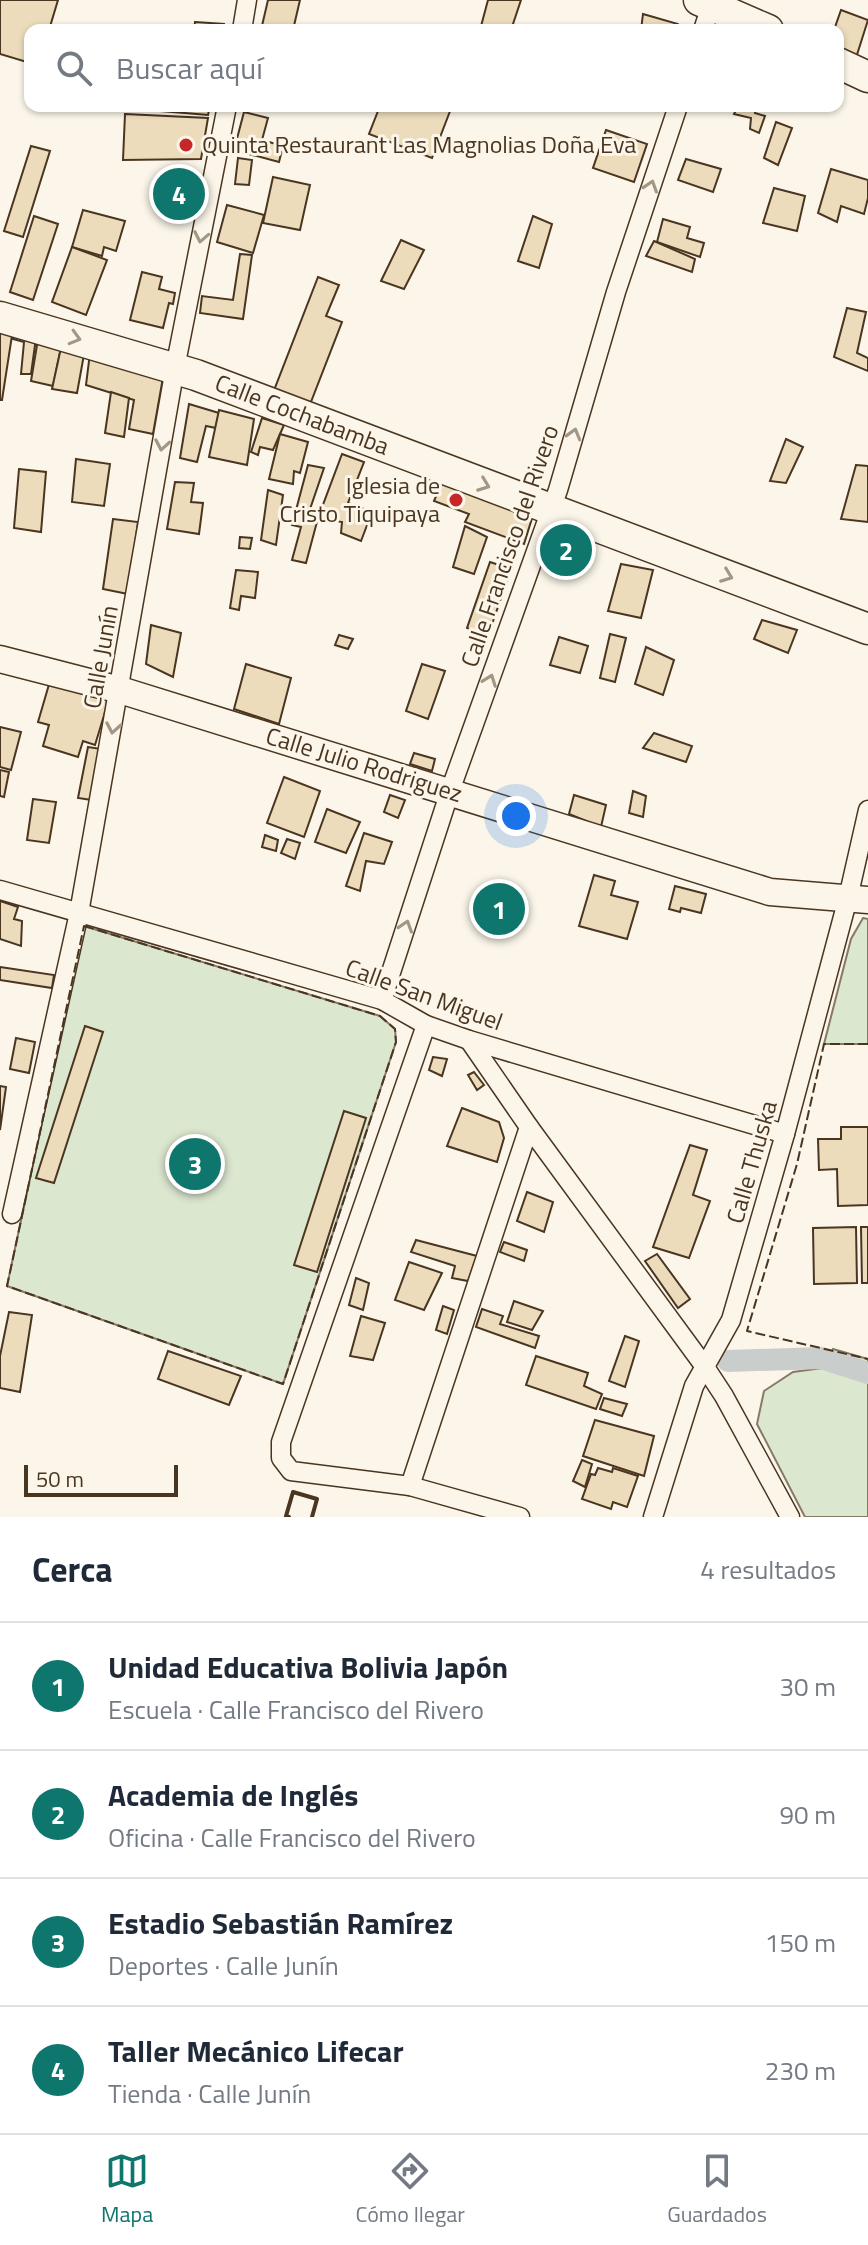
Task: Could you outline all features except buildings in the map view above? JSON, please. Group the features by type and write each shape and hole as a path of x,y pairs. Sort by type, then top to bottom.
{"main road":[{"path":"707,9 751,24"},
{"path":"844,66 868,77"},
{"name":"Calle Cochabamba","path":"0,317 175,368 868,629"},
{"name":"Calle Julio Rodriguez","path":"0,659 120,690 770,892 858,899"}],"street":[{"path":"243,24 247,0"},
{"name":"Calle Junín","path":"12,1214 79,913 175,368 226,112"},
{"name":"Calle Francisco del Rivero","path":"382,1000 450,791 551,510 616,292 676,112"},
{"name":"Calle Thuska","path":"653,1517 694,1386 731,1320 858,899 868,810"},
{"name":"Calle San Miguel","path":"0,890 382,1000 426,1025 469,1040 785,1134"},
{"path":"426,1025 281,1442 281,1458 291,1471 410,1486 520,1517"},
{"path":"469,1040 705,1367 790,1517"},
{"path":"410,1486 529,1127"}],"green space":[{"path":"863,918 868,919 868,1044 824,1044 851,939"},
{"path":"84,926 380,1016 395,1029 396,1042 283,1384 7,1286"},
{"path":"833,1349 868,1359 868,1517 805,1517 757,1424 764,1391 793,1372 822,1368"}],"waterway":[{"path":"728,1361 821,1358 868,1373"}],"fence":[{"path":"84,926 380,1016 395,1029 396,1042 283,1384 7,1286 84,926"},
{"path":"868,1044 824,1044 797,1164 747,1331 868,1359"}],"wall":[{"path":"289,1517 286,1516 293,1492 317,1499 312,1517"}],"place":[{"name":"Quinta Restaurant Las Magnolias Doña Eva","path":"186,145"},
{"name":"Taller Mecánico Lifecar","path":"179,194"},
{"name":"Iglesia de Cristo Tiquipaya","path":"456,500"},
{"name":"Academia de Inglés","path":"566,550"},
{"name":"Unidad Educativa Bolivia Japón","path":"499,909"},
{"name":"Estadio Sebastián Ramírez","path":"195,1164"}]}
